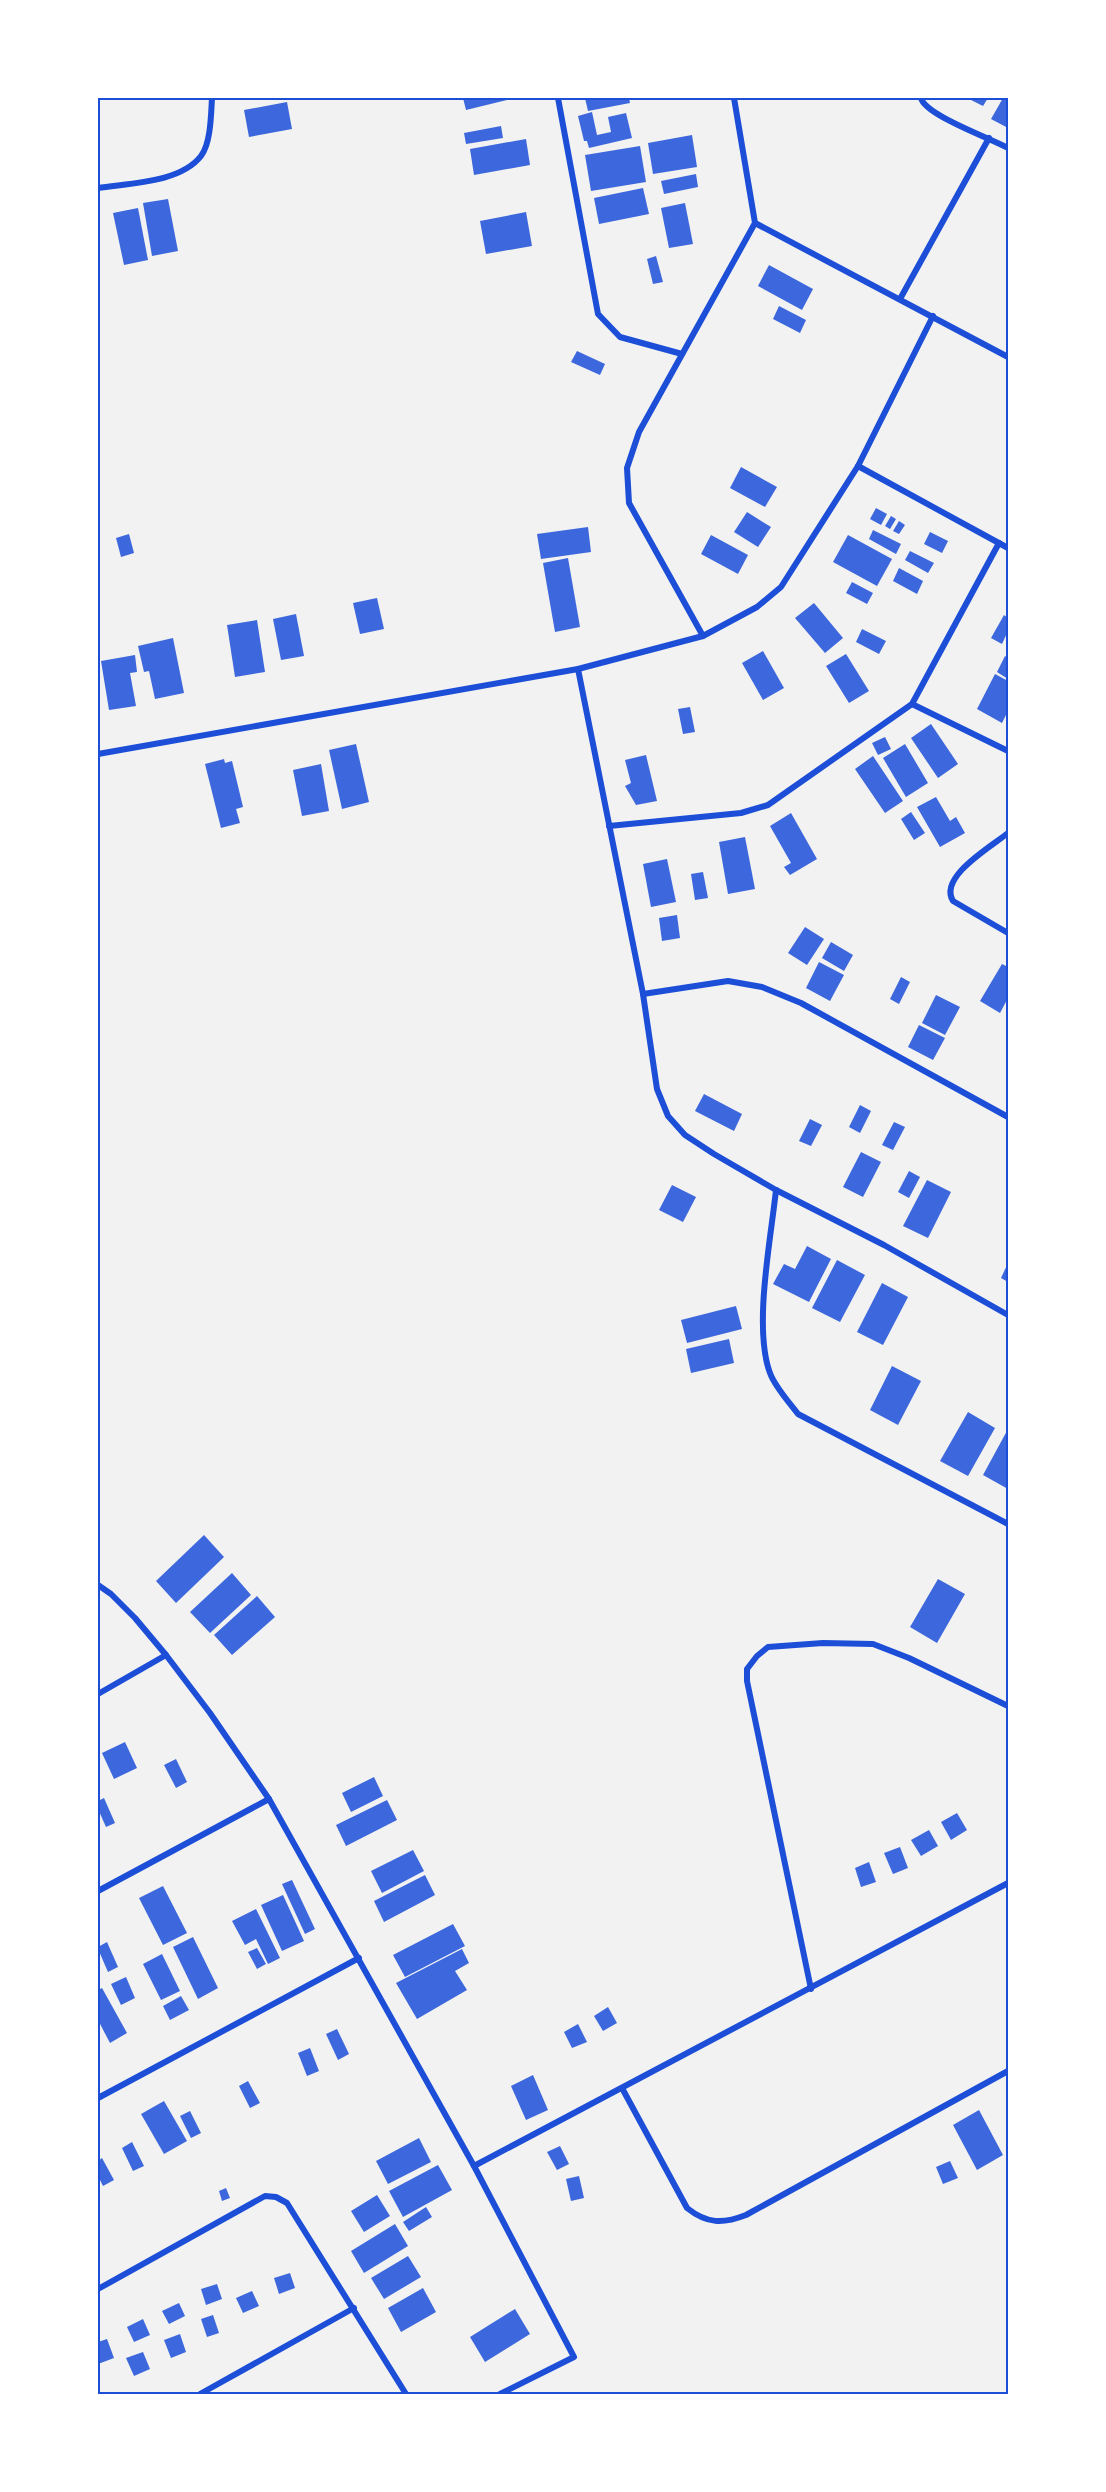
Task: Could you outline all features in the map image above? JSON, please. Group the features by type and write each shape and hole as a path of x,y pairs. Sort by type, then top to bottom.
{"street":[{"path":"98,188 173,177 201,156 211,125 212,98"},
{"path":"558,98 598,314 620,337 682,354"},
{"path":"704,636 629,503 627,468 639,432 755,223 735,98"},
{"path":"921,98 922,102 939,115 1008,148"},
{"path":"900,299 989,138"},
{"path":"755,223 1008,357"},
{"path":"98,754 578,669 704,636 757,607 781,587 858,466 933,316"},
{"path":"858,466 1008,548"},
{"path":"609,826 741,813 768,805 912,704 999,543"},
{"path":"578,669 643,994 657,1089 669,1116 685,1135 776,1190 885,1245 1008,1315"},
{"path":"912,704 1008,751"},
{"path":"1008,834 959,871 951,883 951,897 953,901 1008,933"},
{"path":"643,994 728,981 762,987 801,1003 1008,1117"},
{"path":"776,1190 764,1302 763,1345 770,1374 782,1392 798,1414 1008,1524"},
{"path":"98,1585 111,1594 135,1618 166,1655 210,1713 269,1799 474,2166 574,2357 500,2394"},
{"path":"811,1989 747,1681 747,1669 768,1647 823,1643 873,1644 909,1658 1008,1706"},
{"path":"98,1694 166,1655"},
{"path":"98,1891 269,1799"},
{"path":"474,2166 1008,1883"},
{"path":"98,2097 359,1958"},
{"path":"622,2088 687,2208 698,2217 721,2222 746,2215 1008,2071"},
{"path":"98,2289 265,2196 276,2197 287,2203 406,2394"},
{"path":"200,2394 354,2308"}],"building":[{"path":"463,98 515,98 466,110"},
{"path":"585,98 629,98 630,103 588,111"},
{"path":"967,98 988,98 983,106"},
{"path":"1003,98 1008,98 1008,128 991,119"},
{"path":"287,102 292,129 249,137 244,110"},
{"path":"592,112 597,135 611,132 608,117 626,113 632,138 589,148 587,141 584,141 578,116"},
{"path":"501,126 503,138 466,144 464,133"},
{"path":"692,135 697,167 653,174 648,143"},
{"path":"526,139 530,165 474,175 470,149"},
{"path":"640,146 646,182 591,191 585,155"},
{"path":"696,174 698,187 664,194 661,181"},
{"path":"643,188 649,214 599,224 594,198"},
{"path":"168,199 178,251 152,256 143,203"},
{"path":"685,203 693,244 669,248 661,208"},
{"path":"138,208 148,260 124,265 113,213"},
{"path":"526,212 532,246 486,254 480,221"},
{"path":"656,256 663,282 653,284 647,259"},
{"path":"769,265 813,289 802,310 758,286"},
{"path":"779,306 806,320 800,333 773,319"},
{"path":"577,351 605,364 600,375 571,362"},
{"path":"741,467 777,487 765,507 730,488"},
{"path":"876,508 887,514 881,525 870,519"},
{"path":"747,512 771,527 758,547 734,532"},
{"path":"891,516 896,519 890,529 885,526"},
{"path":"899,521 905,525 899,534 893,531"},
{"path":"588,527 591,552 541,559 537,534"},
{"path":"873,530 901,544 896,554 869,539"},
{"path":"930,532 948,541 942,553 924,544"},
{"path":"129,534 134,553 121,557 116,538"},
{"path":"711,535 748,555 738,574 701,554"},
{"path":"848,535 892,559 877,586 833,562"},
{"path":"910,551 934,563 928,573 905,560"},
{"path":"568,558 580,627 555,632 543,563"},
{"path":"899,568 923,581 917,594 893,581"},
{"path":"852,582 873,593 867,604 846,593"},
{"path":"377,598 384,629 360,634 353,603"},
{"path":"814,603 843,638 825,653 795,618"},
{"path":"296,614 304,656 281,660 273,619"},
{"path":"1004,615 1008,618 1008,631 1002,644 991,638"},
{"path":"257,620 265,672 235,677 227,625"},
{"path":"862,629 886,641 879,654 856,642"},
{"path":"173,638 184,693 155,699 149,671 144,672 138,646"},
{"path":"763,651 784,688 763,700 742,663"},
{"path":"846,654 869,691 849,703 826,666"},
{"path":"135,655 137,672 130,673 136,706 109,710 101,661"},
{"path":"1005,656 1008,658 1008,679 997,672"},
{"path":"995,674 1008,681 1008,711 1002,723 977,709"},
{"path":"690,707 695,732 683,734 678,709"},
{"path":"931,724 958,764 938,778 911,738"},
{"path":"885,737 891,749 878,755 872,743"},
{"path":"356,744 369,802 342,809 329,750"},
{"path":"905,744 928,783 906,797 883,758"},
{"path":"646,755 657,801 636,805 625,786 631,783 625,760"},
{"path":"873,756 903,801 885,813 855,769"},
{"path":"224,759 225,763 232,761 243,807 236,809 240,823 221,828 205,764"},
{"path":"321,764 329,811 302,816 293,770"},
{"path":"936,797 950,821 956,817 965,833 940,847 917,807"},
{"path":"911,812 925,833 914,840 901,819"},
{"path":"791,813 817,859 790,875 784,867 791,863 770,826"},
{"path":"745,837 755,889 728,894 719,842"},
{"path":"667,859 676,902 651,907 643,864"},
{"path":"703,872 708,898 695,900 691,874"},
{"path":"677,915 680,938 662,941 659,918"},
{"path":"805,927 824,939 807,965 788,953"},
{"path":"831,942 853,955 844,971 822,958"},
{"path":"819,962 844,975 830,1001 806,988"},
{"path":"1002,964 1008,967 1008,998 1000,1013 980,1001"},
{"path":"901,977 910,982 899,1004 890,999"},
{"path":"936,995 960,1007 945,1035 922,1023"},
{"path":"919,1025 945,1038 933,1060 908,1047"},
{"path":"704,1094 742,1114 734,1131 695,1111"},
{"path":"860,1105 871,1111 860,1133 849,1127"},
{"path":"810,1119 822,1125 811,1146 799,1141"},
{"path":"894,1122 905,1127 893,1150 882,1145"},
{"path":"861,1152 881,1162 863,1197 843,1187"},
{"path":"909,1171 920,1177 909,1198 898,1192"},
{"path":"927,1180 951,1192 928,1238 903,1226"},
{"path":"672,1185 696,1197 683,1222 659,1210"},
{"path":"807,1246 831,1259 809,1302 773,1284 784,1264 795,1269"},
{"path":"837,1260 865,1275 840,1322 812,1308"},
{"path":"1008,1263 1008,1282 1001,1278"},
{"path":"882,1283 908,1297 883,1345 857,1332"},
{"path":"736,1306 742,1329 687,1343 681,1320"},
{"path":"729,1339 734,1363 691,1373 686,1349"},
{"path":"892,1366 921,1381 898,1425 870,1410"},
{"path":"968,1412 995,1428 968,1476 940,1461"},
{"path":"1008,1429 1008,1489 983,1475"},
{"path":"204,1535 224,1557 176,1603 156,1581"},
{"path":"232,1573 251,1595 210,1633 190,1612"},
{"path":"938,1579 965,1594 937,1643 910,1627"},
{"path":"257,1596 275,1617 232,1655 214,1635"},
{"path":"125,1742 137,1768 114,1779 102,1753"},
{"path":"176,1759 187,1782 176,1788 164,1765"},
{"path":"374,1777 383,1796 351,1812 342,1793"},
{"path":"104,1798 115,1823 106,1827 98,1809 98,1801"},
{"path":"387,1800 397,1820 346,1846 336,1825"},
{"path":"957,1813 967,1830 951,1840 941,1822"},
{"path":"929,1830 938,1846 921,1856 911,1840"},
{"path":"900,1847 908,1868 893,1874 884,1853"},
{"path":"413,1850 424,1871 382,1893 371,1871"},
{"path":"869,1862 876,1882 861,1887 855,1868"},
{"path":"425,1875 435,1895 384,1922 374,1901"},
{"path":"292,1880 315,1929 305,1934 282,1884"},
{"path":"163,1886 187,1933 163,1945 139,1898"},
{"path":"283,1895 304,1941 282,1951 261,1905"},
{"path":"256,1909 280,1958 268,1964 256,1939 245,1945 232,1921"},
{"path":"453,1924 465,1946 405,1977 393,1955"},
{"path":"193,1937 218,1988 198,1999 173,1947"},
{"path":"107,1942 118,1967 108,1972 98,1949"},
{"path":"257,1948 266,1964 257,1969 248,1952"},
{"path":"462,1949 469,1963 455,1971 467,1990 417,2019 396,1983"},
{"path":"162,1954 180,1991 161,2000 143,1964"},
{"path":"126,1977 135,1998 121,2005 111,1984"},
{"path":"102,1988 127,2033 110,2043 98,2020 98,1990"},
{"path":"181,1996 189,2010 170,2020 163,2006"},
{"path":"608,2007 617,2023 603,2031 594,2016"},
{"path":"578,2024 587,2042 572,2048 564,2032"},
{"path":"337,2029 349,2054 338,2060 326,2034"},
{"path":"310,2048 319,2071 307,2076 298,2053"},
{"path":"533,2075 548,2110 526,2120 511,2086"},
{"path":"248,2081 260,2103 250,2108 239,2086"},
{"path":"164,2101 187,2141 164,2154 141,2114"},
{"path":"979,2110 1003,2155 977,2170 953,2125"},
{"path":"190,2111 201,2133 191,2138 180,2116"},
{"path":"419,2138 431,2162 388,2184 376,2161"},
{"path":"132,2142 144,2166 133,2171 122,2148"},
{"path":"560,2146 569,2164 557,2170 547,2152"},
{"path":"102,2158 114,2180 103,2186 98,2176 98,2161"},
{"path":"950,2161 958,2178 943,2184 936,2167"},
{"path":"438,2165 452,2190 403,2217 389,2191"},
{"path":"579,2176 584,2198 571,2201 566,2179"},
{"path":"226,2188 230,2198 222,2201 219,2191"},
{"path":"377,2195 390,2216 364,2232 351,2211"},
{"path":"426,2207 432,2217 409,2231 403,2222"},
{"path":"395,2224 408,2246 364,2273 351,2251"},
{"path":"408,2256 421,2277 384,2299 371,2278"},
{"path":"290,2273 295,2288 279,2294 274,2278"},
{"path":"217,2284 222,2299 206,2305 201,2289"},
{"path":"423,2288 436,2312 401,2332 388,2308"},
{"path":"252,2291 259,2306 243,2313 236,2298"},
{"path":"179,2303 185,2316 169,2324 162,2311"},
{"path":"515,2309 530,2334 485,2362 470,2337"},
{"path":"213,2315 219,2333 207,2337 201,2319"},
{"path":"143,2319 150,2335 134,2342 127,2327"},
{"path":"180,2334 186,2352 171,2358 164,2340"},
{"path":"107,2339 114,2358 98,2364 98,2342"},
{"path":"143,2352 150,2369 134,2376 126,2358"}]}
